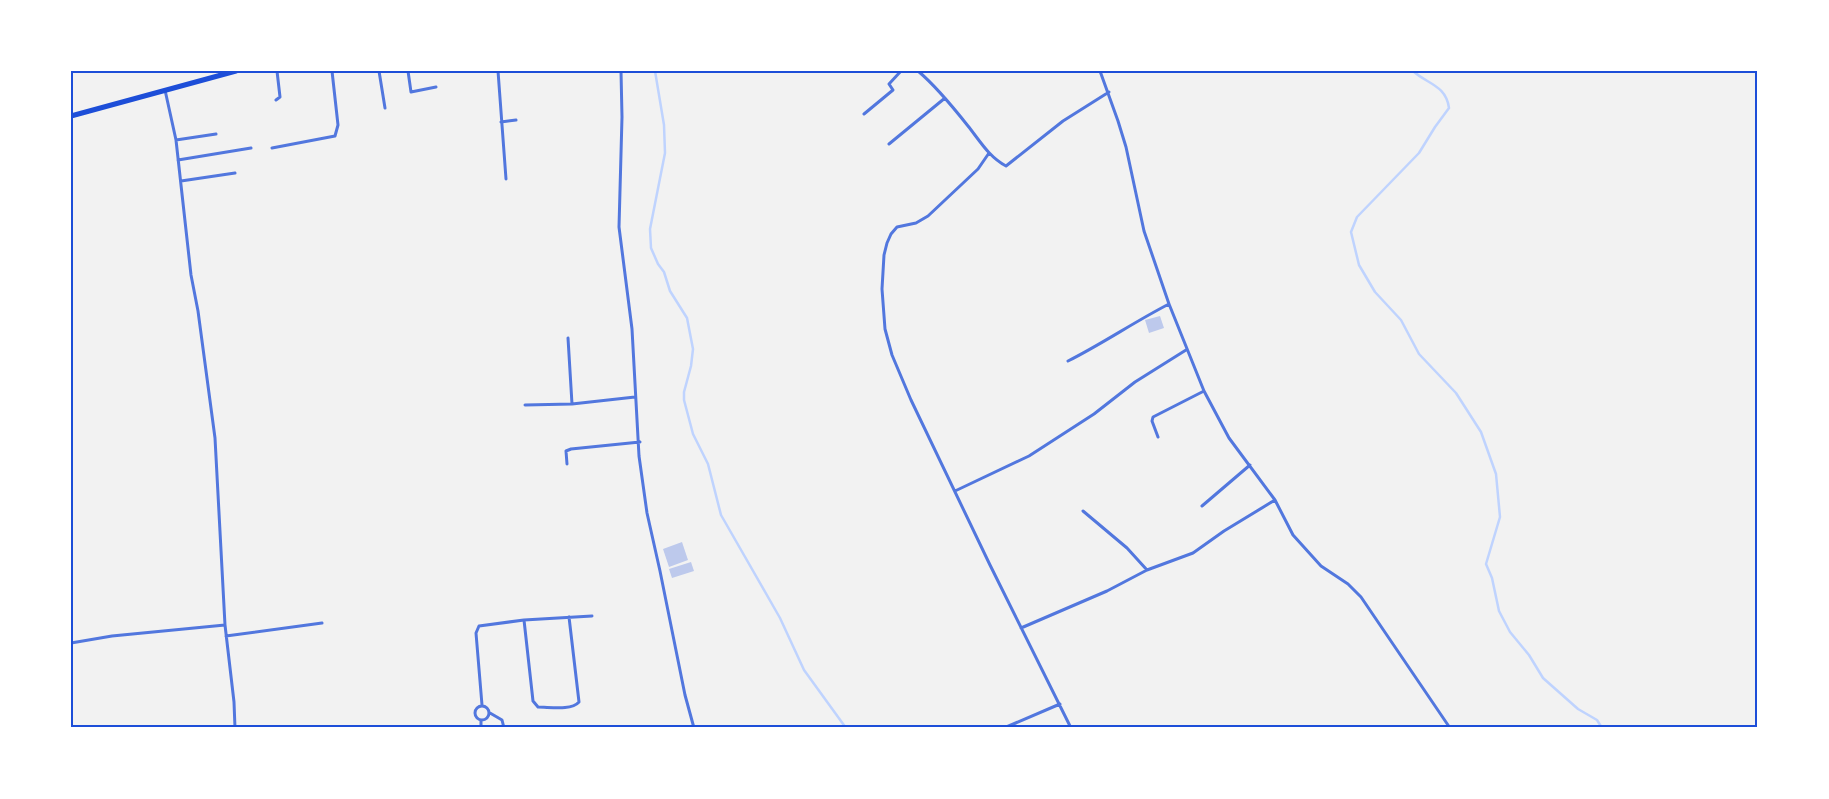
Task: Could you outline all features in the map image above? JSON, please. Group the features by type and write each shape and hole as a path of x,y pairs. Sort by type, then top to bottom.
{"main road":[{"path":"71,116 236,71"}],"street":[{"path":"276,100 280,97 277,71"},
{"path":"272,148 335,136 338,132 338,125 332,71"},
{"path":"379,71 385,108"},
{"path":"408,71 411,92 436,87"},
{"path":"498,71 506,179"},
{"path":"621,71 622,117 619,227 632,329 640,442 639,456 644,497 683,687 694,728"},
{"path":"864,114 893,90 889,84 901,71"},
{"path":"918,71 945,98 988,153 1006,166 1063,120 1108,92"},
{"path":"1100,71 1126,148 1144,231 1169,304 1204,391 1229,438 1276,500 1286,523 1300,543 1321,566 1348,584 1361,597 1450,728"},
{"path":"165,90 176,140 191,275 198,310 215,438 225,625 234,702 235,728"},
{"path":"889,144 945,98"},
{"path":"501,122 516,120"},
{"path":"176,140 216,134"},
{"path":"178,160 251,148"},
{"path":"988,153 978,169 928,216 921,221 903,225 894,230 888,239 884,255 882,289 887,340 911,400 1071,728"},
{"path":"181,181 234,173"},
{"path":"1068,361 1169,304"},
{"path":"568,338 572,404"},
{"path":"955,491 1029,456 1094,414 1136,382 1186,350"},
{"path":"1158,437 1152,421 1153,417 1204,391"},
{"path":"525,405 572,404 636,397"},
{"path":"567,464 566,452 571,449 640,442"},
{"path":"1202,506 1250,465"},
{"path":"1021,628 1107,591 1147,570 1194,553 1224,531 1276,500"},
{"path":"1083,511 1127,548 1147,570"},
{"path":"482,705 476,628 482,624 592,616"},
{"path":"524,620 533,701 538,707 562,707 574,706 579,702 569,617"},
{"path":"226,636 322,623"},
{"path":"71,643 112,636 225,625"},
{"path":"1004,728 1060,704"},
{"path":"482,705 488,708 490,713 502,720 504,728"},
{"path":"481,728 481,720 475,713 478,707 482,705"},
{"path":"481,720 486,719 490,713"}],"building":[{"path":"1160,316 1164,328 1149,333 1145,320"},
{"path":"682,542 688,560 669,567 663,549"},
{"path":"691,562 694,571 672,578 669,569"}],"waterway":[{"path":"655,71 664,125 665,153 650,229 651,248 664,272 670,291 687,318 693,349 684,400 693,434 708,464 721,515 780,618 804,670 846,728"},
{"path":"1413,71 1444,94 1449,108 1419,153 1357,217 1351,232 1359,265 1375,292 1401,320 1419,354 1456,393 1481,432 1496,474 1500,517 1486,564 1492,578 1499,611 1510,632 1529,655 1543,678 1578,709 1597,720 1602,728"}]}
